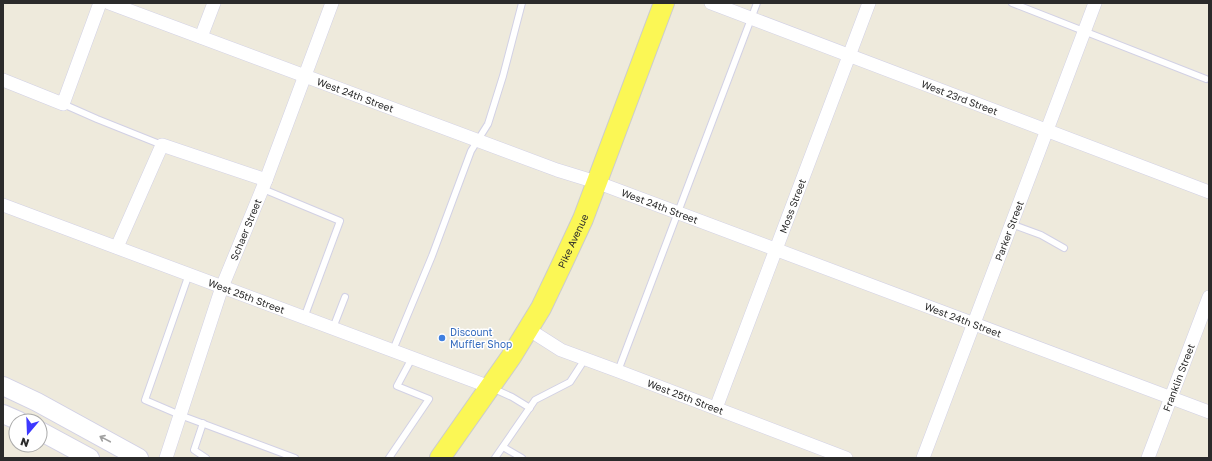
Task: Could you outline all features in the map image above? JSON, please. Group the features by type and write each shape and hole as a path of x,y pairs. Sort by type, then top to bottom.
{"main road":[{"name":"Pike Avenue","path":"440,458 512,357 541,308 583,219 664,3"},
{"path":"3,386 37,402 139,458"},
{"path":"48,435 90,458"}],"street":[{"path":"3,80 63,104 100,3"},
{"name":"West 24th Street","path":"109,3 557,170 596,182 678,212 1209,412"},
{"path":"201,37 214,3"},
{"name":"Schaer Street","path":"166,458 222,287 264,184 332,3"},
{"name":"West 23rd Street","path":"711,3 1209,192"},
{"name":"Moss Street","path":"716,408 869,3"},
{"name":"Parker Street","path":"923,458 1095,3"},
{"path":"117,247 162,145 264,184"},
{"name":"West 25th Street","path":"3,205 490,387"},
{"name":"Franklin Street","path":"1148,458 1209,297"},
{"name":"West 25th Street","path":"528,329 561,350 846,458"}],"lane":[{"path":"393,350 432,256 471,152 488,124 503,76 522,3"},
{"path":"618,371 757,3"},
{"path":"1012,3 1206,79"},
{"path":"63,104 97,120 162,145"},
{"path":"264,184 340,221 304,318"},
{"path":"1011,224 1041,236 1064,248"},
{"path":"189,274 146,400 203,424 295,458"},
{"path":"333,328 345,297"},
{"path":"389,458 429,399 398,386 412,358"},
{"path":"495,458 535,400 570,382 585,359"},
{"path":"490,387 512,397 530,408"},
{"path":"203,424 194,450 206,458"},
{"path":"503,447 522,458"}],"place":[{"name":"Discount Muffler Shop","path":"442,338"}]}
